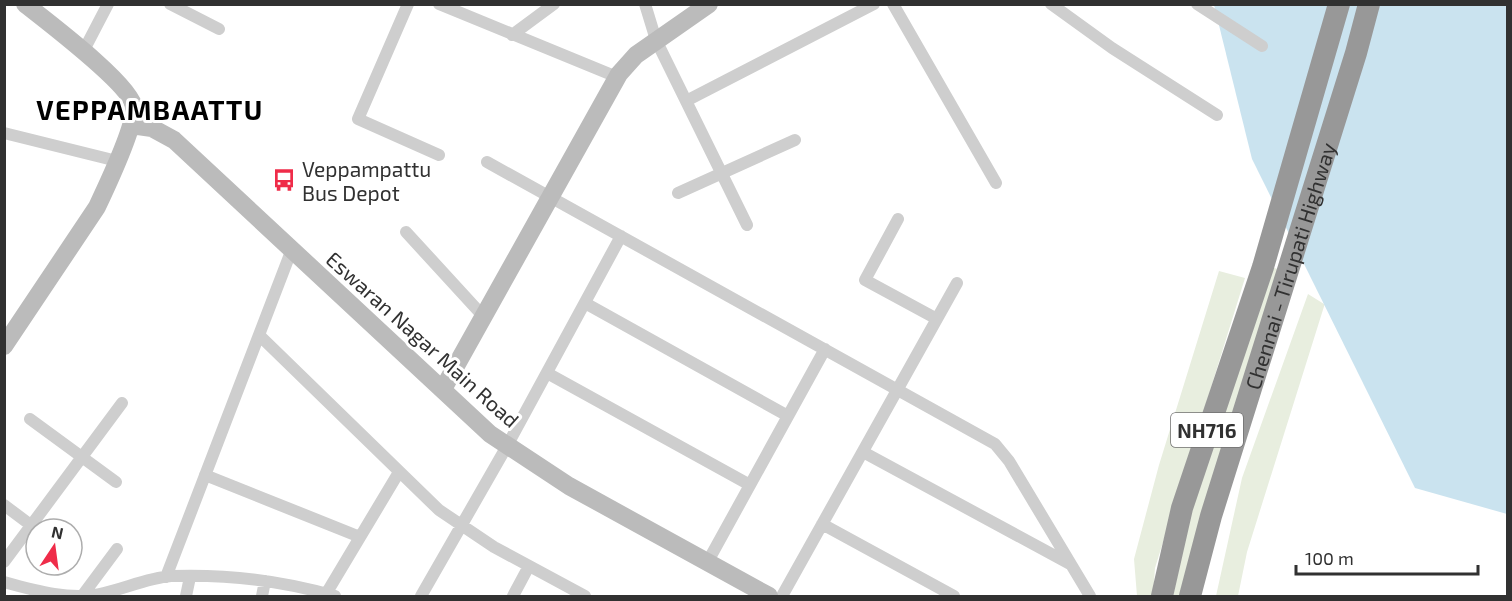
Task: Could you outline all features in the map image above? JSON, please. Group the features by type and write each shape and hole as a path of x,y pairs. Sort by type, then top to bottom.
{"highway":[{"name":"Chennai - Tirupati Highway","path":"1162,597 1182,508 1263,267 1339,4"},
{"name":"Chennai - Tirupati Highway","path":"1190,597 1211,516 1356,53 1369,4"}],"street":[{"path":"4,346 97,207 131,125 135,107 112,77 25,4"},
{"path":"83,52 108,4"},
{"path":"170,4 219,29"},
{"path":"408,4 358,119 439,155"},
{"path":"439,4 616,77"},
{"path":"512,34 554,4"},
{"path":"645,4 656,40 747,225"},
{"path":"443,390 616,77 625,64 709,4"},
{"path":"686,101 874,4"},
{"path":"893,4 996,183"},
{"path":"1051,4 1112,48 1217,115"},
{"path":"1197,4 1262,46"},
{"name":"Eswaran Nagar Main Road","path":"131,125 152,128 174,140 472,418 507,446 569,486 769,597"},
{"path":"4,134 117,160"},
{"path":"678,193 795,140"},
{"path":"487,162 995,444 1001,450 1090,597"},
{"path":"898,219 865,280 937,319"},
{"path":"406,232 483,316"},
{"path":"421,597 507,446 621,236"},
{"path":"166,577 292,249"},
{"path":"782,597 957,283"},
{"path":"585,303 788,416"},
{"path":"259,334 439,510 494,547 585,597"},
{"path":"707,563 825,349"},
{"path":"547,373 750,485"},
{"path":"39,517 122,403"},
{"path":"30,419 116,482"},
{"path":"863,452 1071,565"},
{"path":"4,582 63,596 82,596 102,594 166,577 190,577 265,581 331,595 360,537 399,472"},
{"path":"205,475 360,537"},
{"path":"4,505 24,520"},
{"path":"822,525 954,597"},
{"path":"4,562 24,536"},
{"path":"82,596 117,549"},
{"path":"513,597 529,566"},
{"path":"186,597 190,577"},
{"path":"262,597 265,581"}],"green space":[{"path":"1337,265 1247,552 1238,596 1216,596 1242,478 1308,294 1324,304"},
{"path":"1272,267 1280,270 1203,508 1179,596 1173,596 1193,504"},
{"path":"1219,271 1245,278 1155,568 1153,596 1137,596 1134,559 1159,465"}],"water":[{"path":"1214,5 1507,5 1507,514 1415,488 1252,159"}],"place":[{"name":"Veppampattu Bus Depot","path":"284,180"}],"district":[{"name":"VEPPAMBAATTU","path":"150,109"}]}
